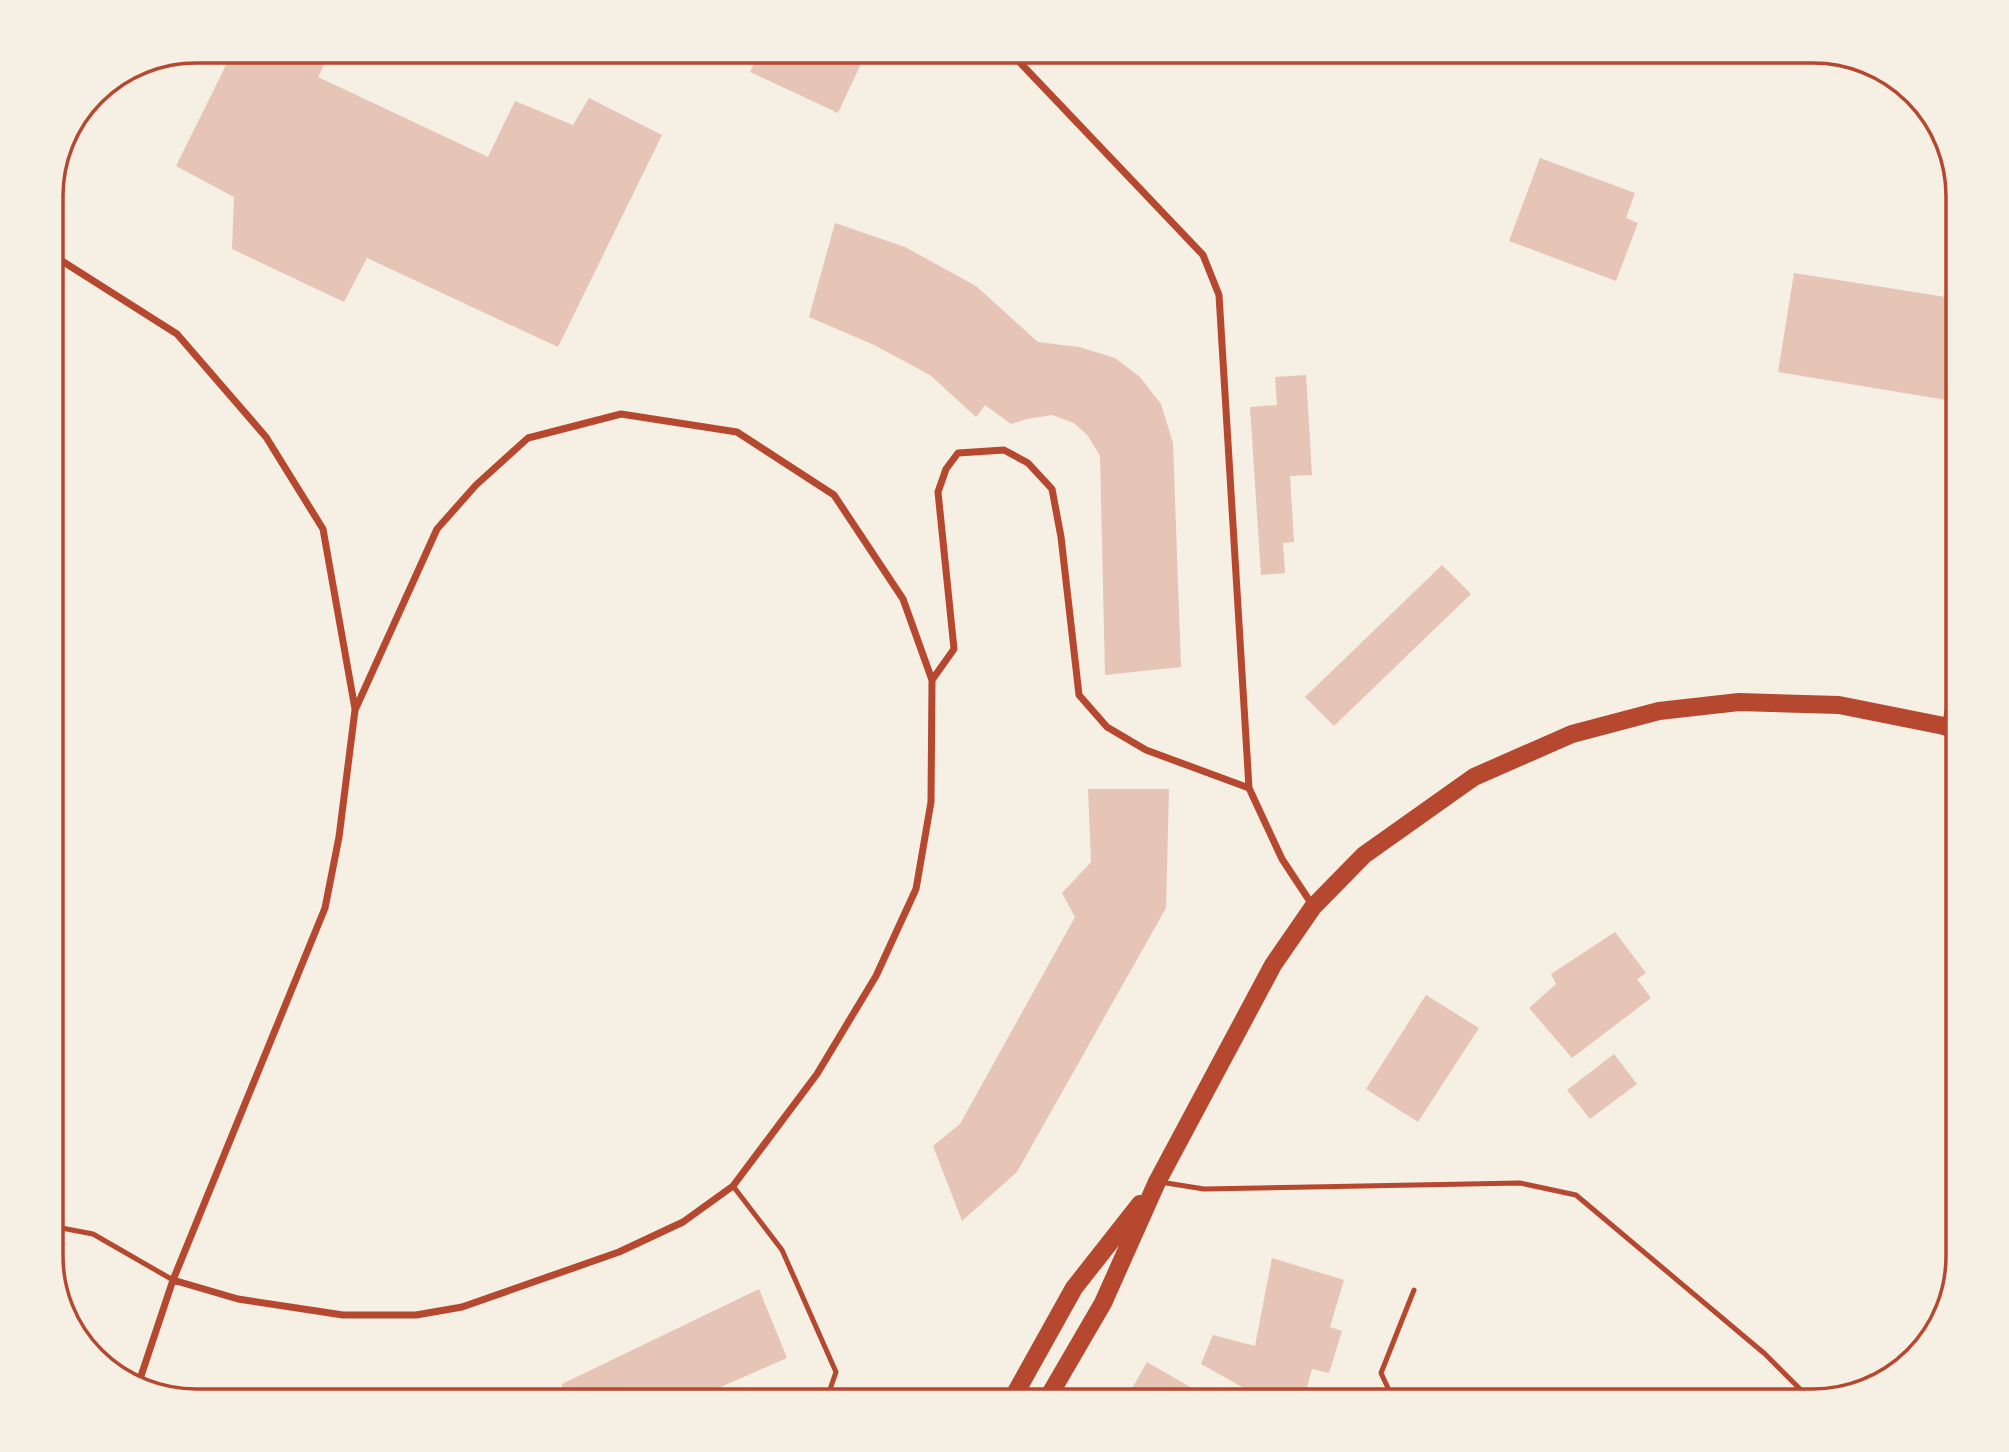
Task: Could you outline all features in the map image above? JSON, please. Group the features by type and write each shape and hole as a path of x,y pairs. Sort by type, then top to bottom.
{"main road":[{"path":"1053,1389 1103,1303 1157,1182 1273,965 1313,907 1364,855 1474,777 1572,734 1659,711 1739,702 1839,705 1946,728"},
{"path":"1019,1389 1074,1288 1157,1182"}],"street":[{"path":"1020,63 1203,255 1219,295 1249,788 1282,859 1313,907"},
{"path":"63,262 177,334 266,437 323,529 355,710"},
{"path":"141,1377 173,1280 325,908 339,837 355,710 437,529 468,494 528,438 621,414 737,432 834,495 903,599 932,680 931,802 916,889 876,976 817,1074 733,1186 683,1222 619,1252 462,1307 416,1315 343,1315 238,1299 173,1280"},
{"path":"932,680 954,649 938,492 946,469 958,453 1004,450 1028,463 1052,489 1061,537 1079,695 1107,727 1146,750 1249,788"}],"lane":[{"path":"1157,1182 1203,1189 1520,1183 1576,1195 1765,1354 1800,1389"},
{"path":"733,1186 782,1250 836,1372 830,1389"},
{"path":"63,1228 93,1234 173,1280"},
{"path":"1388,1389 1381,1373 1415,1290"}],"building":[{"path":"227,63 325,63 318,77 488,157 515,101 573,125 589,98 662,135 558,347 367,258 344,302 232,249 234,197 176,166"},
{"path":"754,63 861,63 838,113 750,72"},
{"path":"1540,158 1635,193 1626,218 1638,223 1616,281 1509,241"},
{"path":"835,223 905,247 976,286 1038,342 1079,347 1115,358 1140,377 1161,404 1173,443 1181,667 1105,675 1100,456 1088,436 1074,423 1052,415 1011,424 985,405 976,417 930,375 874,345 809,317"},
{"path":"1794,273 1946,297 1946,400 1778,372"},
{"path":"1306,375 1312,475 1290,476 1294,542 1283,543 1285,573 1261,575 1250,407 1277,405 1275,377"},
{"path":"1442,565 1471,594 1334,726 1305,697"},
{"path":"1088,789 1169,789 1166,908 1017,1172 962,1221 933,1146 960,1124 1075,917 1062,893 1091,862"},
{"path":"1615,932 1646,973 1637,979 1651,998 1572,1058 1529,1008 1556,984 1551,974"},
{"path":"1426,995 1479,1028 1418,1122 1366,1089"},
{"path":"1614,1054 1637,1084 1590,1119 1567,1090"},
{"path":"1272,1258 1344,1280 1330,1327 1342,1331 1329,1373 1312,1369 1306,1389 1246,1389 1201,1364 1213,1335 1255,1346"},
{"path":"759,1289 787,1358 716,1389 562,1389 562,1384"},
{"path":"1147,1362 1194,1389 1132,1389"}]}
